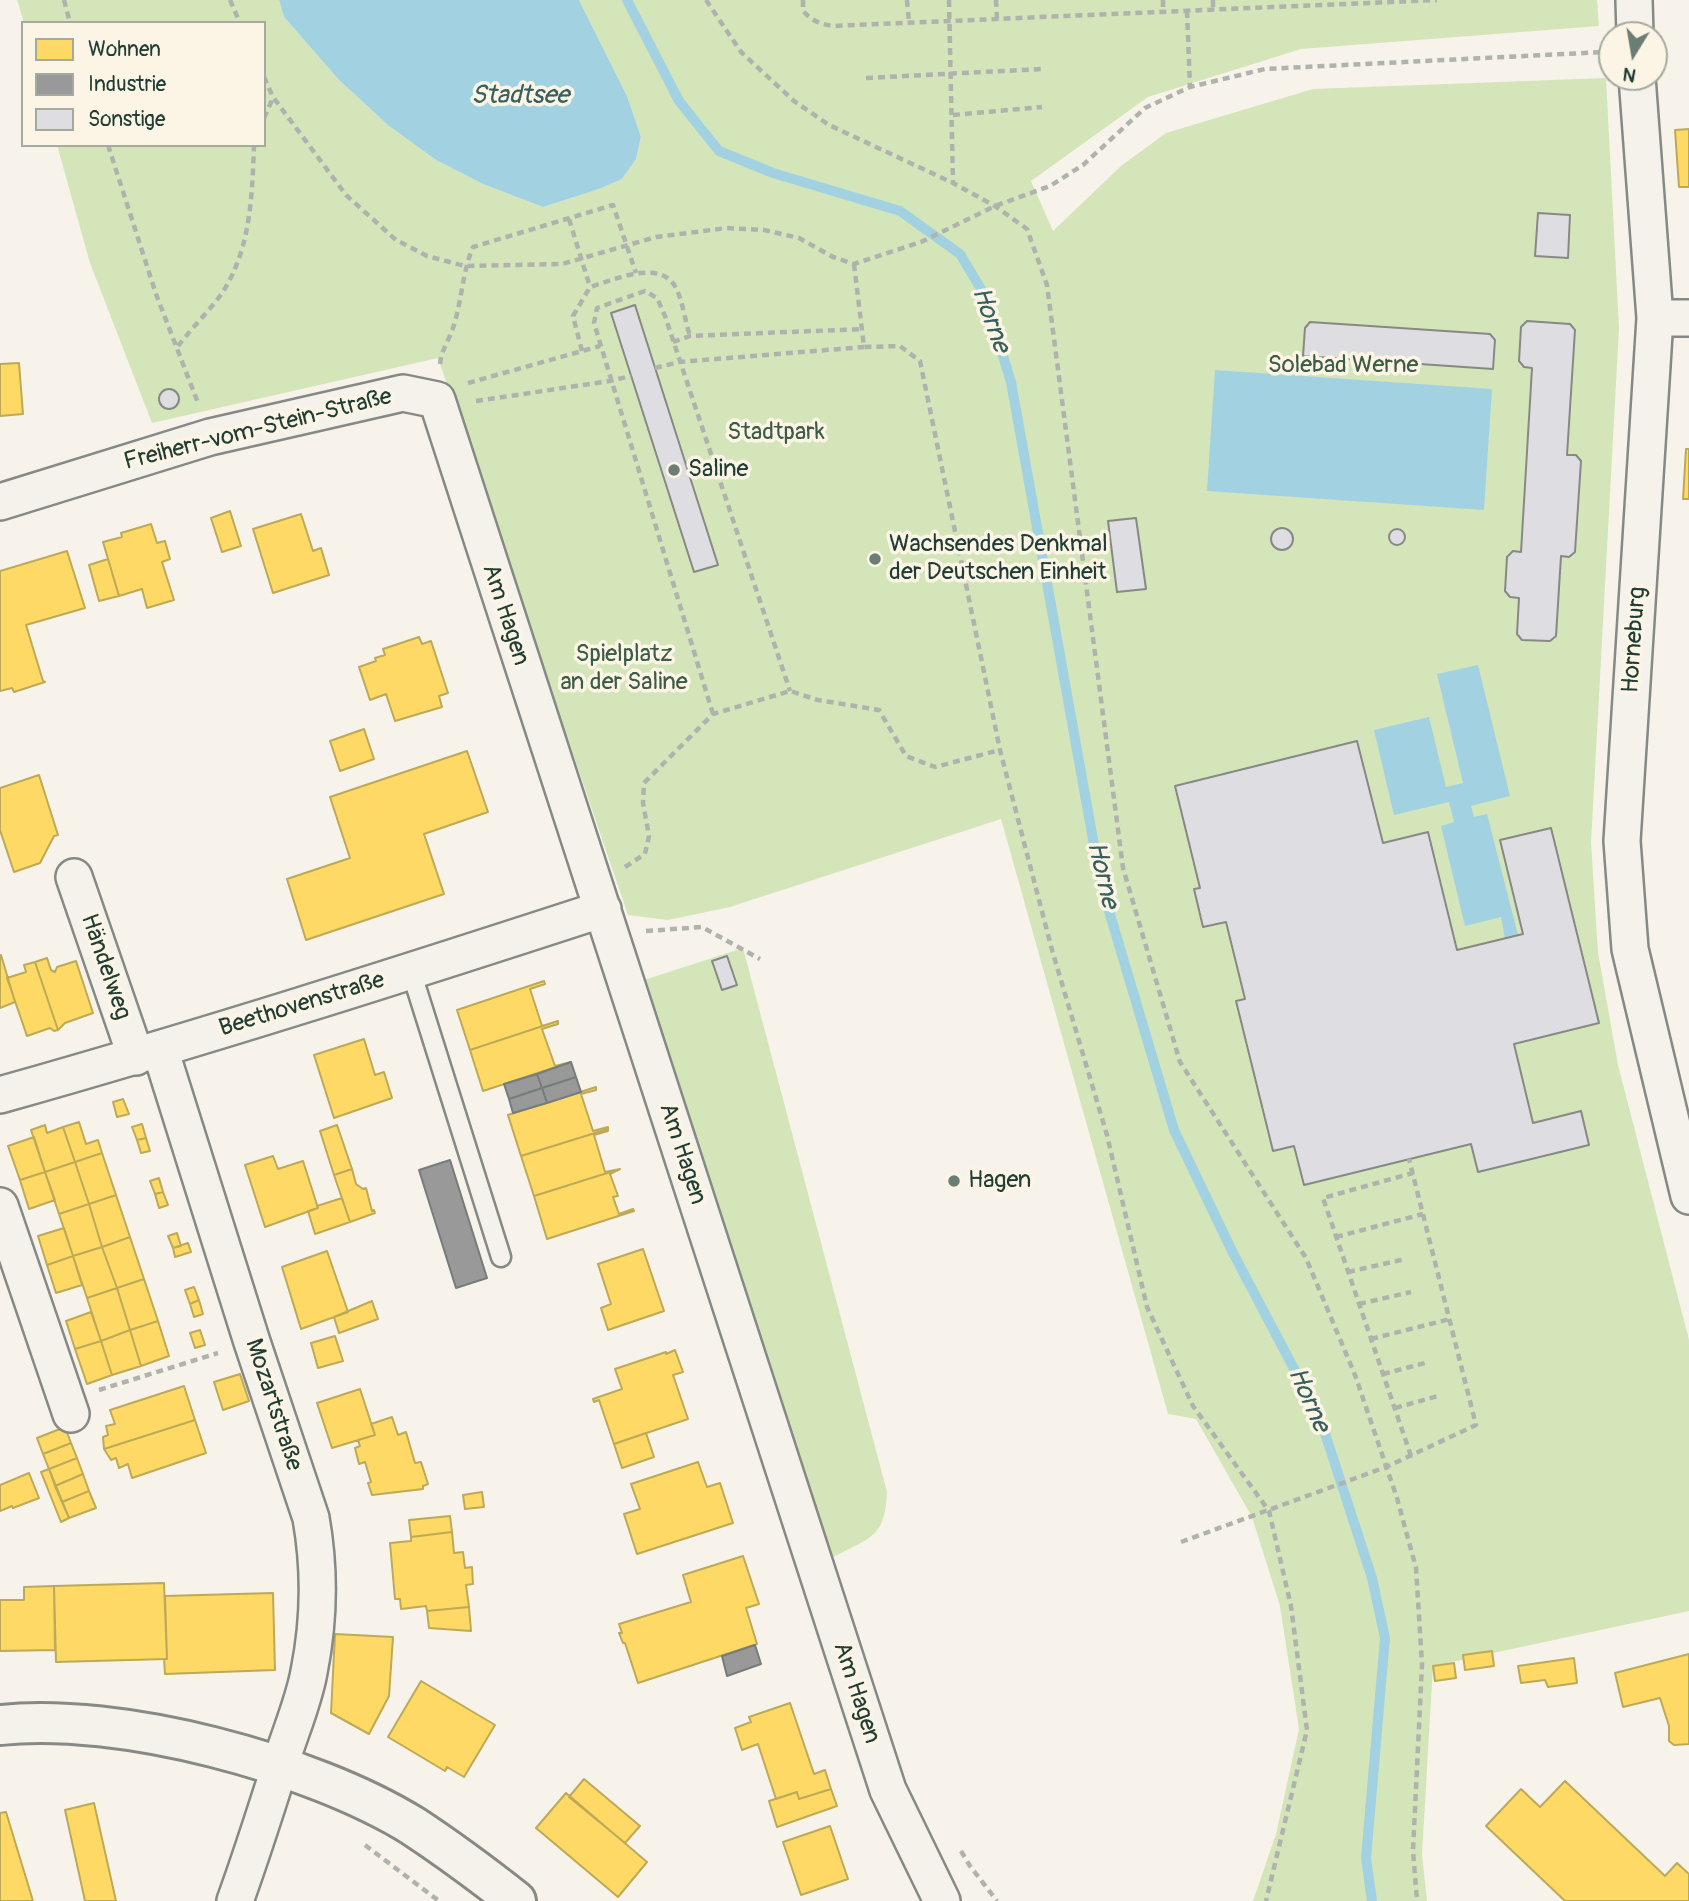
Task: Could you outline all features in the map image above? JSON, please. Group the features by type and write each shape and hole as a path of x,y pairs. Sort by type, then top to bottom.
{"main road":[{"path":"0,1725 82,1725 128,1731 209,1747 279,1767 339,1788 412,1826 516,1901"}],"street":[{"path":"1634,0 1635,21"},
{"name":"Horneburg","path":"1639,91 1672,318 1622,841 1630,949 1689,1196"},
{"name":"Freiherr-vom-Stein-Straße","path":"0,502 210,437 403,393 437,400"},
{"name":"Am Hagen","path":"437,400 888,1790 942,1901"},
{"name":"Händelweg","path":"74,877 148,1053"},
{"name":"Beethovenstraße","path":"0,1095 148,1053 411,971 598,895"},
{"name":"Mozartstraße","path":"148,1053 252,1342 311,1518 317,1573 316,1626 309,1674 252,1857 235,1901"},
{"path":"0,1206 69,1407"}],"lane":[{"path":"411,971 501,1257"}],"path":[{"path":"64,0 69,21"},
{"path":"230,0 239,21"},
{"path":"706,0 741,52 794,101 829,125 953,183 995,206 1027,229 1046,285 1123,868 1181,1062 1306,1258 1355,1375 1416,1568 1422,1664 1412,1851 1417,1901"},
{"path":"803,0 803,12 811,19 833,26 1437,0"},
{"path":"907,0 909,23"},
{"path":"950,0 953,183"},
{"path":"996,0 997,19"},
{"path":"1163,0 1163,12"},
{"path":"1213,0 1213,10"},
{"path":"1255,0 1255,8"},
{"path":"1187,11 1190,87"},
{"path":"266,81 273,97 346,195 396,240 427,256 465,266 562,264 656,237 727,228 764,230 799,238 833,257 854,264 920,242 995,206 1050,186 1083,165 1145,108 1190,87 1265,69 1598,52"},
{"path":"866,78 1042,69"},
{"path":"266,113 273,97"},
{"path":"953,115 1041,107"},
{"path":"109,147 156,294 178,345 210,437"},
{"path":"178,345 220,295 240,259 251,209 254,147"},
{"path":"437,400 440,357 456,317 465,266 473,247 613,205 636,273"},
{"path":"569,219 590,287"},
{"path":"854,264 864,347"},
{"path":"582,351 573,316 590,287 636,273 657,274 675,287 690,336"},
{"path":"713,715 594,323 597,309 645,291 657,298 673,342 790,691"},
{"path":"673,342 690,336 863,329"},
{"path":"437,400 462,385 600,346"},
{"path":"655,369 680,362 864,347 900,346 920,361 1000,750 1052,950 1107,1135 1147,1307 1193,1406 1269,1511 1291,1606 1307,1730 1266,1901"},
{"path":"437,400 472,402 610,382 631,376"},
{"path":"598,895 624,868 645,854 649,836 643,803 644,783 713,715 790,691 818,700 879,710 906,756 935,768 1000,750"},
{"path":"641,919 645,932 702,927 760,959"},
{"path":"1181,1542 1386,1467 1476,1425 1409,1159"},
{"path":"1411,1456 1322,1198 1413,1173"},
{"path":"1336,1237 1423,1214"},
{"path":"1348,1272 1405,1259"},
{"path":"1359,1304 1411,1292"},
{"path":"1371,1339 1450,1319"},
{"path":"69,1407 252,1342"},
{"path":"1383,1374 1429,1362"},
{"path":"1395,1408 1438,1396"},
{"path":"958,1845 970,1866 997,1901"}],"green space":[{"path":"17,0 279,0 284,17 339,80 389,126 436,160 483,184 543,207 622,179 636,159 641,137 627,96 579,0 1597,0 1598,26 1301,49 1148,97 1031,181 1053,231 1121,166 1166,133 1313,89 1598,78 1598,91 1607,91 1619,328 1591,843 1598,952 1618,1065 1689,1340 1689,1611 1433,1666 1422,1854 1427,1901 1253,1901 1276,1834 1299,1729 1280,1606 1252,1517 1196,1419 1168,1414 1001,819 730,907 668,920 628,915 438,358 152,423 90,263 58,147 266,147 266,21 23,21"},
{"path":"743,948 887,1492 886,1507 879,1528 866,1540 832,1558 644,980"}],"water":[{"name":"Stadtsee","path":"279,0 579,0 627,96 641,137 636,159 622,179 543,207 483,184 436,160 389,126 339,80 284,17"},
{"path":"1215,370 1492,389 1484,510 1207,491"},
{"path":"1478,665 1510,796 1471,806 1474,817 1487,814 1518,935 1505,939 1501,917 1465,926 1441,826 1454,822 1449,802 1394,815 1374,730 1429,717 1446,787 1463,783 1437,674"}],"building: Wohnen":[{"path":"1689,129 1689,187 1679,187 1675,130"},
{"path":"19,363 23,414 0,416 0,364"},
{"path":"1686,449 1689,449 1689,499 1683,499"},
{"path":"230,511 241,546 222,552 211,518"},
{"path":"301,514 313,551 321,548 329,575 273,593 253,529"},
{"path":"151,524 157,543 165,541 170,559 162,562 174,600 147,608 142,589 119,596 103,542 122,537 121,533"},
{"path":"67,551 85,608 26,625 45,682 14,692 12,688 0,691 0,571"},
{"path":"108,559 119,596 99,601 89,565"},
{"path":"419,637 422,644 431,641 448,693 439,696 442,707 395,721 386,694 370,700 359,667 385,655 383,649"},
{"path":"364,729 374,759 340,771 330,741"},
{"path":"467,751 488,812 424,834 444,894 306,940 287,879 350,858 330,797"},
{"path":"39,775 58,835 54,836 40,863 14,872 0,830 0,788"},
{"path":"0,956 15,1002 0,1008"},
{"path":"47,958 51,970 55,972 57,967 76,961 93,1013 65,1023 58,1030 35,962"},
{"path":"35,962 58,1030 50,1028 27,1036 7,978 26,972 24,965"},
{"path":"544,981 545,984 530,989 542,1026 558,1021 470,1050 457,1010"},
{"path":"558,1021 558,1024 542,1029 555,1066 571,1062 483,1091 470,1050"},
{"path":"364,1039 375,1075 384,1072 392,1098 334,1118 314,1055"},
{"path":"596,1087 596,1090 581,1094 593,1131 608,1129 521,1156 508,1115"},
{"path":"123,1099 129,1114 117,1117 113,1102"},
{"path":"79,1122 86,1144 98,1140 102,1153 75,1162 63,1127"},
{"path":"142,1124 146,1138 137,1140 132,1127"},
{"path":"45,1125 47,1133 63,1127 75,1162 45,1172 31,1130"},
{"path":"337,1125 352,1169 334,1175 320,1131"},
{"path":"608,1129 594,1135 605,1172 620,1169 534,1196 521,1156"},
{"path":"34,1137 45,1172 20,1180 8,1146"},
{"path":"146,1138 150,1151 141,1153 137,1140"},
{"path":"102,1153 116,1195 89,1204 75,1162"},
{"path":"273,1156 278,1169 303,1161 318,1208 265,1227 245,1165"},
{"path":"75,1162 89,1204 59,1214 45,1172"},
{"path":"352,1169 356,1184 366,1188 372,1211 375,1213 350,1222 334,1175"},
{"path":"620,1169 610,1174 618,1196 613,1197 619,1214 633,1209 634,1211 547,1239 534,1196"},
{"path":"45,1172 55,1200 29,1209 20,1180"},
{"path":"159,1178 163,1192 155,1194 150,1181"},
{"path":"163,1192 168,1205 159,1208 155,1194"},
{"path":"116,1195 130,1237 102,1247 89,1204"},
{"path":"342,1198 350,1222 315,1234 308,1211"},
{"path":"89,1204 102,1247 73,1256 59,1214"},
{"path":"64,1228 73,1256 47,1265 38,1236"},
{"path":"177,1233 181,1246 173,1248 168,1236"},
{"path":"130,1237 144,1279 117,1288 102,1247"},
{"path":"188,1243 191,1252 175,1257 173,1248"},
{"path":"102,1247 117,1288 87,1298 73,1256"},
{"path":"643,1249 664,1311 608,1330 601,1308 611,1304 598,1264"},
{"path":"327,1251 348,1312 301,1329 282,1267"},
{"path":"73,1256 82,1285 56,1293 47,1265"},
{"path":"144,1279 158,1321 130,1330 117,1288"},
{"path":"194,1287 199,1300 190,1304 185,1290"},
{"path":"117,1288 130,1330 101,1341 87,1298"},
{"path":"199,1300 203,1314 194,1317 190,1304"},
{"path":"372,1301 378,1319 339,1333 334,1317"},
{"path":"91,1312 101,1341 75,1349 66,1321"},
{"path":"158,1321 169,1356 141,1366 130,1330"},
{"path":"130,1330 141,1366 112,1375 101,1341"},
{"path":"200,1330 205,1345 195,1348 190,1333"},
{"path":"335,1336 343,1361 318,1368 311,1343"},
{"path":"101,1341 112,1375 87,1384 75,1349"},
{"path":"675,1350 683,1372 673,1375 688,1419 614,1444 599,1400 594,1402 593,1399 622,1389 615,1369"},
{"path":"240,1374 249,1401 223,1410 214,1382"},
{"path":"184,1386 195,1420 104,1449 103,1437 108,1435 106,1426 115,1424 110,1410"},
{"path":"360,1389 375,1435 332,1448 317,1403"},
{"path":"392,1417 398,1435 406,1432 415,1463 421,1462 428,1484 423,1486 423,1489 372,1495 365,1462 359,1464 355,1448 360,1446 358,1440 375,1435 371,1424"},
{"path":"195,1420 206,1453 132,1478 128,1464 119,1468 116,1458 111,1460 104,1449"},
{"path":"65,1427 71,1443 43,1454 37,1438"},
{"path":"646,1433 654,1457 622,1468 614,1444"},
{"path":"71,1443 77,1458 49,1469 43,1454"},
{"path":"77,1458 83,1474 55,1486 49,1469"},
{"path":"698,1462 707,1487 720,1483 733,1523 637,1554 624,1514 640,1509 631,1484"},
{"path":"49,1469 69,1518 61,1522 41,1472"},
{"path":"29,1473 39,1498 0,1511 0,1485"},
{"path":"83,1474 89,1491 62,1502 55,1486"},
{"path":"89,1491 96,1508 69,1518 62,1502"},
{"path":"482,1492 484,1507 465,1509 463,1495"},
{"path":"450,1516 452,1532 411,1537 409,1520"},
{"path":"452,1532 454,1553 463,1552 465,1568 472,1567 473,1584 466,1585 469,1607 427,1611 426,1606 401,1609 400,1599 395,1599 390,1543 411,1541 411,1537"},
{"path":"743,1556 759,1604 746,1608 757,1644 638,1683 619,1633 622,1633 619,1624 691,1602 683,1575"},
{"path":"164,1583 167,1659 56,1662 54,1586"},
{"path":"54,1586 55,1650 0,1651 0,1600 24,1600 24,1587"},
{"path":"273,1593 275,1670 165,1674 165,1596"},
{"path":"469,1607 471,1631 429,1628 427,1611"},
{"path":"335,1634 393,1637 389,1696 369,1734 331,1713"},
{"path":"1492,1651 1494,1666 1465,1670 1463,1655"},
{"path":"1689,1654 1689,1744 1674,1745 1669,1741 1669,1726 1660,1698 1623,1707 1615,1673"},
{"path":"1574,1658 1577,1683 1548,1687 1545,1680 1521,1683 1518,1666"},
{"path":"1454,1663 1456,1678 1435,1681 1433,1666"},
{"path":"421,1681 495,1725 464,1777 447,1767 445,1771 388,1737"},
{"path":"790,1703 814,1774 825,1770 831,1789 799,1799 797,1792 776,1799 758,1744 742,1750 735,1728 751,1722 749,1717"},
{"path":"584,1779 640,1826 625,1843 569,1797"},
{"path":"1565,1781 1665,1876 1677,1863 1689,1874 1689,1901 1565,1901 1486,1826 1521,1789 1540,1807"},
{"path":"831,1789 837,1806 777,1827 769,1801 797,1792 799,1799"},
{"path":"566,1793 647,1862 618,1897 536,1828"},
{"path":"94,1803 116,1901 85,1901 65,1810"},
{"path":"6,1812 33,1901 0,1901 0,1813"},
{"path":"830,1826 848,1879 801,1895 783,1842"}],"building: Industrie":[{"path":"571,1062 576,1077 542,1088 537,1074"},
{"path":"537,1074 542,1088 509,1099 504,1084"},
{"path":"576,1077 581,1092 547,1103 542,1088"},
{"path":"542,1088 547,1103 513,1113 509,1099"},
{"path":"450,1160 487,1278 456,1288 419,1170"},
{"path":"755,1645 761,1664 727,1676 722,1656"}],"building: Sonstige":[{"path":"1538,213 1570,215 1568,258 1535,256"},
{"name":"Saline","path":"635,305 718,565 694,572 611,313"},
{"path":"1527,321 1570,324 1575,330 1567,455 1576,455 1581,461 1575,552 1569,557 1561,556 1556,636 1550,641 1522,640 1517,634 1519,598 1510,597 1505,591 1507,557 1513,551 1521,552 1532,368 1524,367 1519,361 1521,327"},
{"path":"1310,322 1490,334 1495,340 1493,369 1303,356 1305,328"},
{"path":"165,389 173,389 179,399 173,409 165,409 159,403 159,395"},
{"path":"1136,518 1146,589 1117,592 1108,521"},
{"path":"1282,528 1290,531 1293,539 1290,547 1282,550 1274,547 1271,539 1274,531"},
{"path":"1397,529 1405,537 1397,545 1389,537"},
{"path":"1357,741 1383,843 1428,832 1457,950 1523,934 1500,840 1551,828 1599,1023 1514,1044 1533,1123 1581,1111 1589,1145 1478,1172 1471,1144 1304,1185 1294,1146 1273,1151 1236,1001 1245,999 1226,922 1203,927 1194,889 1200,888 1175,786"},
{"path":"727,956 737,985 722,990 712,961"}],"waterway":[{"name":"Horne","path":"627,0 679,101 719,151 773,173 900,211 960,254 984,294 1011,382 1101,884 1174,1130 1233,1253 1320,1418 1372,1578 1385,1638 1366,1858 1372,1901"}],"place":[{"name":"Saline","path":"674,470"},
{"name":"Wachsendes Denkmal der Deutschen Einheit","path":"875,559"},
{"name":"Hagen","path":"954,1181"}],"park label":[{"name":"Solebad Werne","path":"1343,366"},
{"name":"Stadtpark","path":"776,433"},
{"name":"Spielplatz an der Saline","path":"624,669"}]}
